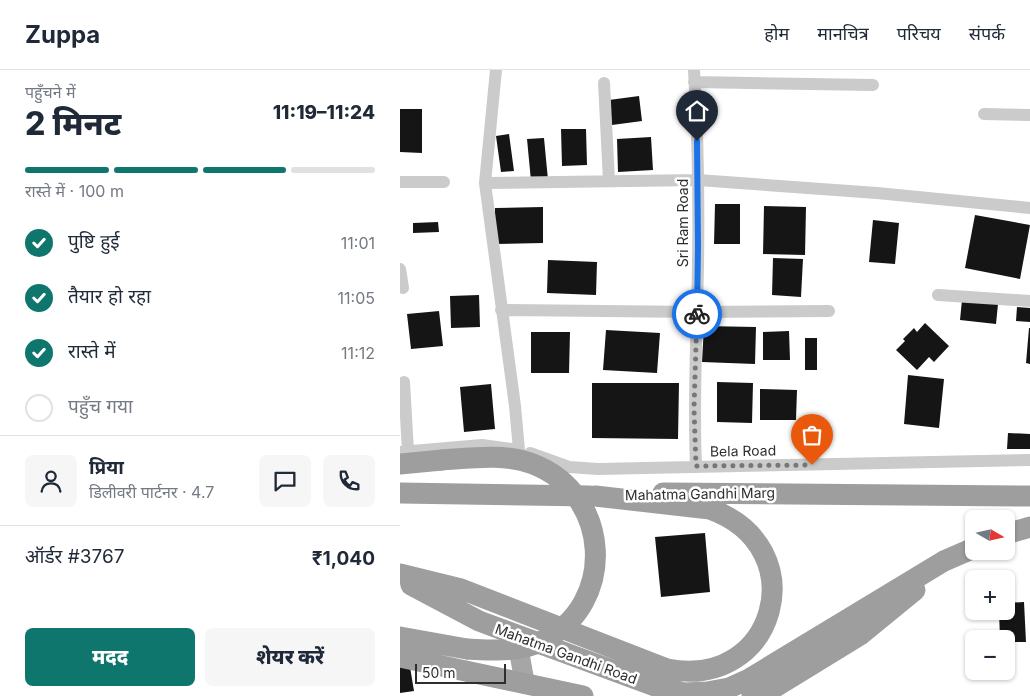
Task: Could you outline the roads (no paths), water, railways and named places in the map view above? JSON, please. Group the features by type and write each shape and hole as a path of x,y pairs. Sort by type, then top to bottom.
{"highway":[{"path":"400,638 467,648 508,650 525,647 541,641 570,621 580,607 591,583 596,558 595,540 591,523 584,507 568,486 547,470 531,463 514,459 403,455"},
{"name":"Mahatma Gandhi Marg","path":"400,493 595,496 676,492 1030,496"},
{"path":"400,574 461,589 667,669 699,672 730,662 744,652 764,627 770,611 772,595 772,578 768,562 752,534 740,523 710,509 595,496"},
{"path":"1015,532 1030,528"},
{"name":"Mahatma Gandhi Road","path":"400,579 480,622 663,689 685,693 707,692 729,688 768,668 944,561 965,552"},
{"path":"752,696 772,690 860,635 909,596 944,561"},
{"path":"400,656 584,696"}],"main road":[{"path":"516,635 516,682"}],"street":[{"path":"496,70 484,183 515,406 519,450"},
{"path":"694,76 873,85"},
{"name":"Sri Ram Road","path":"694,76 698,180 694,408 696,466"},
{"path":"604,83 609,181"},
{"path":"984,114 1030,115"},
{"path":"484,183 698,180 877,193 1030,208"},
{"path":"400,182 444,182"},
{"path":"400,269 403,288"},
{"path":"938,295 1030,302"},
{"path":"501,310 829,311"},
{"path":"403,455 404,382"},
{"name":"Bela Road","path":"403,455 482,445 519,450 569,468 598,469 1030,460"}]}
